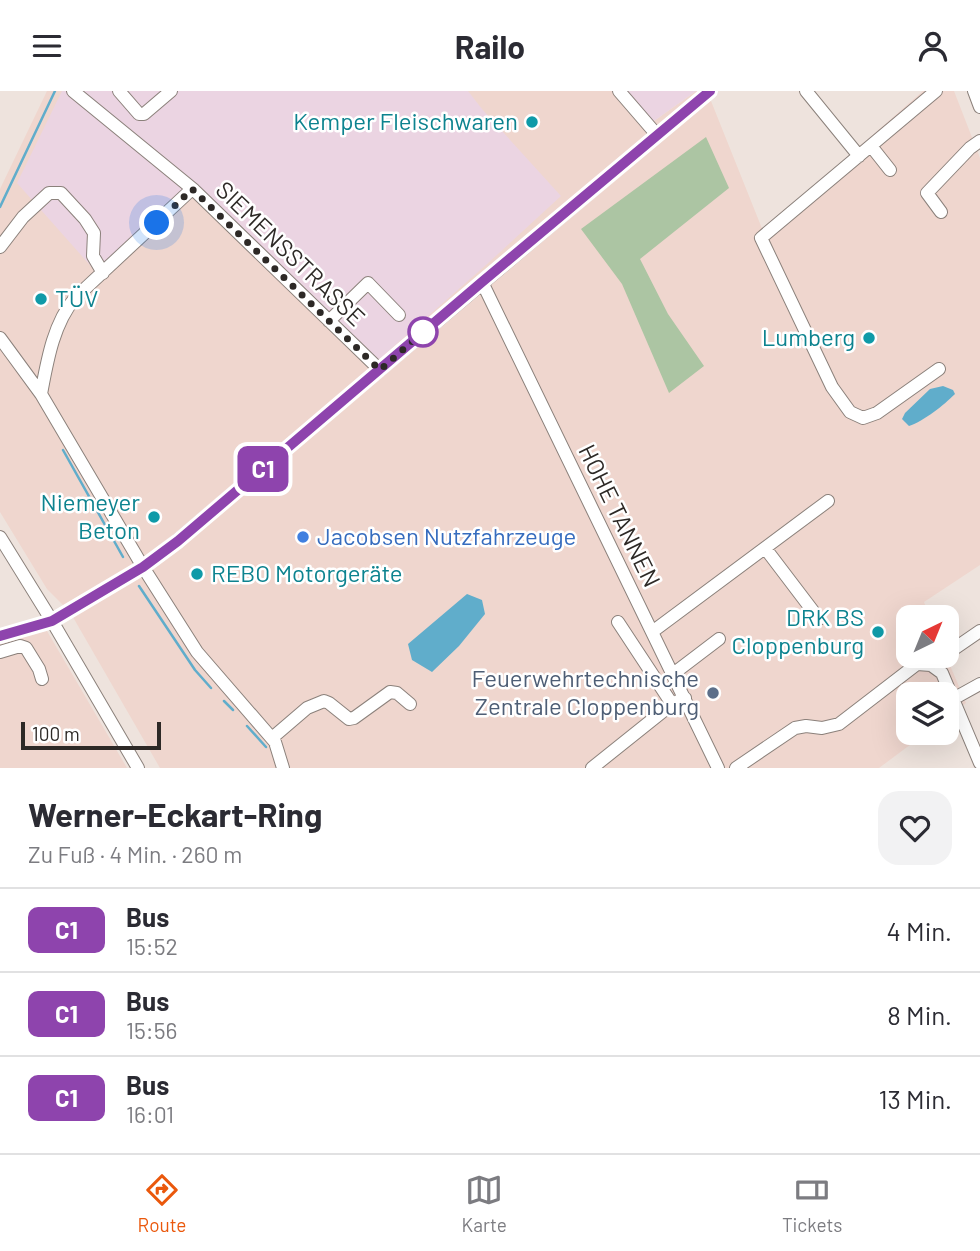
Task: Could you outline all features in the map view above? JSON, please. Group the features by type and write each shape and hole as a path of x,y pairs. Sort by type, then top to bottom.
{"street":[{"name":"SIEMENSSTRASSE","path":"73,91 192,189 380,370"},
{"path":"119,91 139,114 144,114 171,91"},
{"path":"619,91 657,135"},
{"path":"0,636 52,621 143,567 178,541 710,91"},
{"path":"806,91 859,156"},
{"path":"936,91 761,238 832,387 850,412 863,418 877,413 939,369"},
{"path":"974,91 980,107"},
{"path":"942,212 927,193 980,141"},
{"path":"871,146 890,170"},
{"path":"41,394 53,339 66,308 192,189"},
{"path":"0,247 23,217 50,193 61,193 94,233 93,256 103,273"},
{"name":"HOHE TANNEN","path":"482,282 673,674 678,701 718,768"},
{"path":"329,321 368,283 399,315"},
{"path":"0,338 41,394 143,567 197,652 275,742 283,768"},
{"path":"652,632 828,501"},
{"path":"0,537 138,768"},
{"path":"765,548 819,619"},
{"path":"592,768 678,701 618,622"},
{"path":"959,645 980,631"},
{"path":"673,674 719,639"},
{"path":"0,652 20,646 26,648 42,679"},
{"path":"736,768 795,728 822,728 839,724 917,664 930,665 942,673 946,682"},
{"path":"959,696 980,684"},
{"path":"272,738 307,708 324,701 349,719 390,692 397,693 410,705"},
{"path":"959,713 980,763"}],"shaded area":[{"path":"47,91 616,91 647,126 696,91 707,91 763,231 923,91 954,91 980,158 980,565 924,602 925,605 896,605 896,669 952,669 957,682 896,682 896,745 910,745 879,768 160,768 70,612 47,589 0,512 0,189"},
{"path":"62,91 468,91 561,196 377,361 200,187 97,273 17,183"},
{"path":"616,91 696,91 647,126"},
{"path":"47,631 127,768 0,768 0,643"},
{"path":"959,687 966,703 959,709"}],"green space":[{"path":"706,137 729,188 640,259 668,314 704,366 669,393 622,284 581,229"}],"water":[{"path":"943,386 953,390 955,394 940,408 909,426 902,419 930,389"},
{"path":"467,594 482,600 485,614 459,646 432,672 412,660 408,644"}],"waterway":[{"path":"0,207 55,91"},
{"path":"63,450 123,557"},
{"path":"139,586 195,670 211,688"},
{"path":"224,701 233,710"},
{"path":"247,726 266,747"}],"bus line":[{"name":"C1","path":"0,636 52,621 143,567 178,541 710,91"}],"place":[{"name":"Kemper Fleischwaren","path":"532,122"},
{"name":"TÜV","path":"41,299"},
{"name":"Lumberg","path":"869,338"},
{"name":"Niemeyer Beton","path":"154,517"},
{"name":"Jacobsen Nutzfahrzeuge","path":"303,537"},
{"name":"REBO Motorgeräte","path":"197,574"},
{"name":"DRK BS Cloppenburg","path":"878,632"},
{"name":"Feuerwehrtechnische Zentrale Cloppenburg","path":"713,693"}],"route":[{"path":"157,223 192,189 380,370 423,332"}]}
